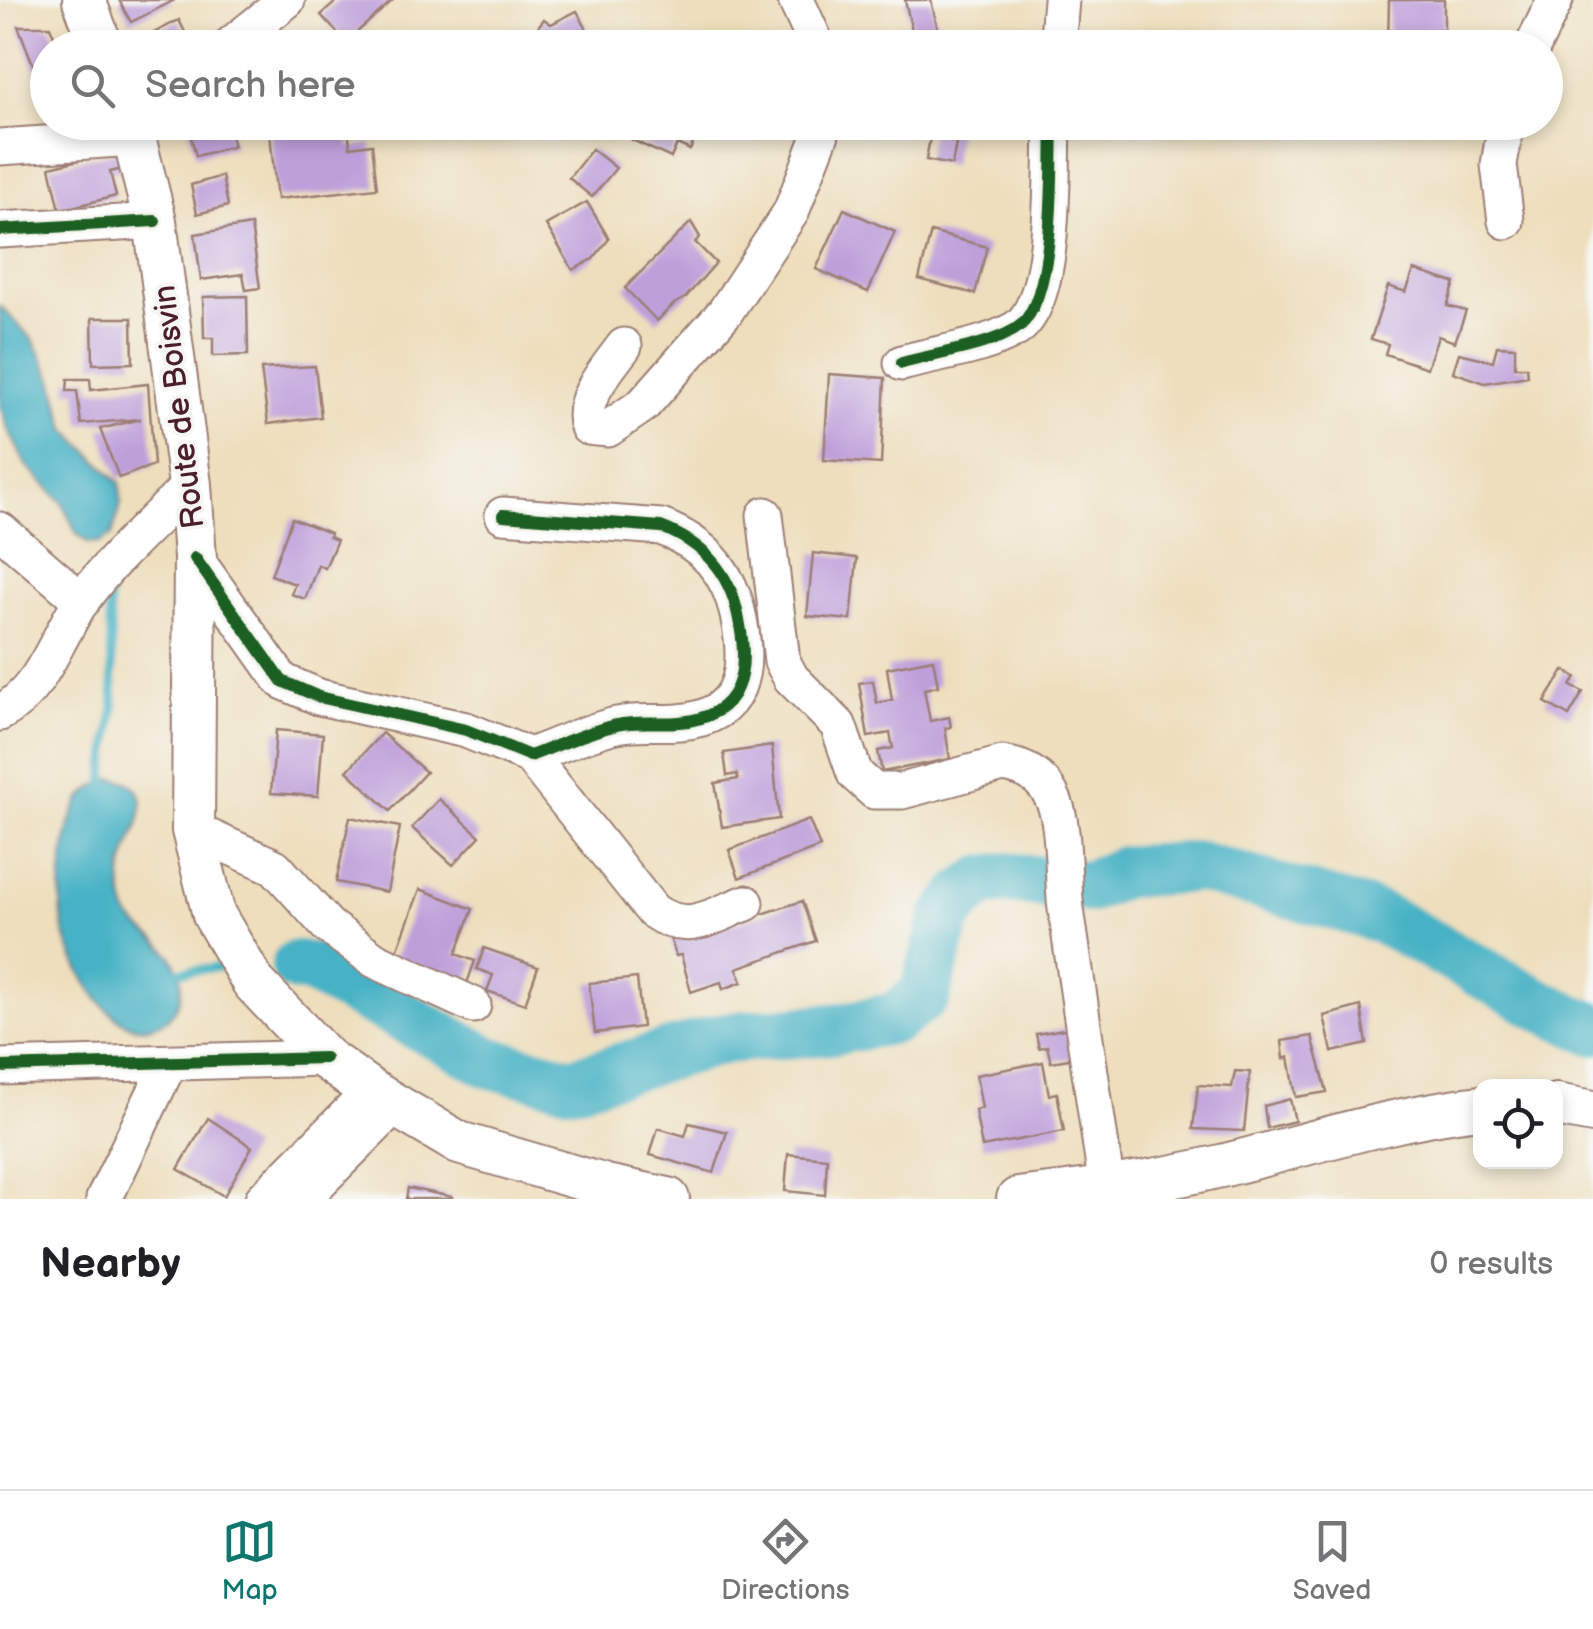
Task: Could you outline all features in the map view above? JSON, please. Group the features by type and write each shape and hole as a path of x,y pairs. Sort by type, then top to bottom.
{"main road":[{"path":"84,0 95,30"},
{"name":"Route de Boisvin","path":"135,140 155,221 190,486 196,558 193,830 214,915 254,982 325,1058 383,1098 459,1143 606,1186 668,1199"},
{"path":"1563,1106 1593,1112"},
{"path":"1018,1199 1107,1188 1218,1166 1428,1113 1473,1108"}],"street":[{"path":"250,30 287,0"},
{"path":"796,0 810,30"},
{"path":"1058,30 1061,0"},
{"path":"1541,30 1555,0"},
{"path":"0,147 54,140"},
{"path":"624,346 587,404 584,417 588,428 608,429 644,405 726,312 791,212 819,140"},
{"path":"902,363 998,337 1017,329 1029,318 1037,302 1048,240 1052,140"},
{"path":"1503,140 1499,164 1506,222"},
{"path":"0,230 155,221"},
{"path":"0,713 14,705 50,661 82,601 190,486"},
{"path":"503,515 662,527 682,535 708,554 725,574 742,634 744,672 733,697 720,711 689,721 614,725 530,756"},
{"path":"766,515 782,661 791,678 838,726 855,774 865,786 884,792 902,791 1003,764 1020,766 1035,774 1057,810 1064,891 1107,1188"},
{"path":"0,530 82,601"},
{"path":"196,558 282,681 319,697 466,730 530,756 653,911 670,923 685,925 746,903"},
{"path":"193,830 275,866 328,926 375,960 472,1006"},
{"path":"0,1067 325,1058"},
{"path":"104,1199 169,1063"},
{"path":"263,1199 383,1098"},
{"path":"302,1199 383,1098"}],"water":[{"path":"0,306 33,340 53,379 66,429 120,483 121,503 112,535 99,543 87,542 77,534 62,502 26,465 6,424 0,404"},
{"path":"112,778 128,782 141,799 139,822 122,873 127,911 168,952 181,983 178,1005 172,1014 152,1026 137,1027 108,1011 76,964 65,934 63,869 72,818 87,792"}],"building":[{"path":"119,0 175,0 131,22"},
{"path":"338,0 393,0 359,30 335,30 321,15"},
{"path":"905,0 931,0 938,30 912,30"},
{"path":"1389,0 1444,0 1444,30 1388,30"},
{"path":"577,11 587,30 536,30 544,19 551,24"},
{"path":"179,20 184,30 159,30"},
{"path":"18,26 50,26 52,30 30,30 30,57"},
{"path":"192,140 232,140 234,146 196,156"},
{"path":"271,140 349,140 350,147 372,144 377,188 277,199"},
{"path":"632,140 695,140 690,150 677,144 671,158"},
{"path":"930,140 957,140 952,165 926,160"},
{"path":"592,149 616,168 592,197 569,178"},
{"path":"118,151 122,169 110,172 116,196 60,210 50,167"},
{"path":"222,176 228,206 197,214 191,185"},
{"path":"587,202 609,239 593,259 573,270 546,225"},
{"path":"844,209 895,232 868,292 816,269"},
{"path":"691,222 700,237 695,242 716,263 685,298 657,321 625,288"},
{"path":"251,225 260,288 246,290 243,274 201,280 195,234"},
{"path":"931,232 987,247 975,294 919,279"},
{"path":"1414,270 1455,283 1447,306 1466,311 1455,342 1438,336 1427,368 1385,354 1388,344 1371,339 1388,286 1406,292"},
{"path":"247,296 248,355 213,356 213,338 204,338 203,297"},
{"path":"92,318 132,318 133,363 93,364"},
{"path":"1497,346 1515,347 1515,367 1527,367 1528,376 1485,383 1453,372 1459,353 1493,361"},
{"path":"315,366 321,417 268,424 261,369"},
{"path":"829,374 885,378 881,464 824,460"},
{"path":"68,379 90,379 91,390 148,384 154,465 119,478 100,429 141,419 81,424 77,391 67,391"},
{"path":"292,518 330,533 329,537 337,540 325,568 318,565 305,599 291,594 295,584 271,575"},
{"path":"813,553 857,558 851,620 807,616"},
{"path":"933,659 938,686 924,689 930,721 949,717 951,727 945,728 950,759 882,772 878,751 893,748 890,733 868,737 859,683 873,681 877,703 892,700 887,668"},
{"path":"1564,670 1576,677 1571,686 1583,692 1569,716 1545,702"},
{"path":"276,730 323,734 318,796 271,793"},
{"path":"382,733 426,772 390,811 347,771"},
{"path":"772,746 779,819 722,827 715,783 738,779 737,774 727,776 724,753"},
{"path":"439,799 480,836 453,865 412,828"},
{"path":"350,817 400,827 387,892 336,882"},
{"path":"809,820 820,847 739,878 729,850"},
{"path":"420,889 473,909 456,954 475,961 466,986 394,959"},
{"path":"802,901 816,941 737,968 742,982 723,989 721,982 691,992 681,955 676,956 670,938 683,934 685,939"},
{"path":"484,948 538,967 525,1004 487,991 493,975 477,969"},
{"path":"637,978 642,1027 595,1033 589,983"},
{"path":"1361,1006 1367,1044 1332,1052 1324,1016"},
{"path":"1075,1027 1081,1057 1051,1062 1047,1046 1039,1048 1036,1034"},
{"path":"1312,1036 1327,1092 1296,1097 1282,1041"},
{"path":"1043,1062 1049,1095 1057,1093 1064,1131 982,1147 975,1110 982,1108 976,1075"},
{"path":"1235,1071 1250,1072 1244,1131 1193,1129 1198,1085 1232,1087"},
{"path":"1290,1099 1295,1121 1267,1128 1264,1106"},
{"path":"208,1118 252,1147 224,1196 178,1169"},
{"path":"689,1123 727,1132 714,1173 650,1155 658,1128 685,1136"},
{"path":"788,1154 827,1158 825,1195 785,1191"},
{"path":"408,1188 453,1197 453,1199 406,1199"}],"waterway":[{"path":"103,789 114,706 108,586"},
{"path":"297,966 310,968 491,1063 572,1083 725,1038 843,1028 895,1018 925,995 946,918 964,895 984,881 1007,878 1090,887 1123,872 1199,867 1379,917 1593,1029"},
{"path":"167,973 231,966"}],"cycle path":[{"path":"902,363 988,341 1014,330 1028,316 1045,266 1053,140"},
{"path":"0,230 155,221"},
{"path":"195,558 282,681 319,697 466,730 530,756 617,725 701,718 729,700 742,671 742,635 728,585 701,550 661,527 503,515"},
{"path":"0,1067 325,1058"}]}
